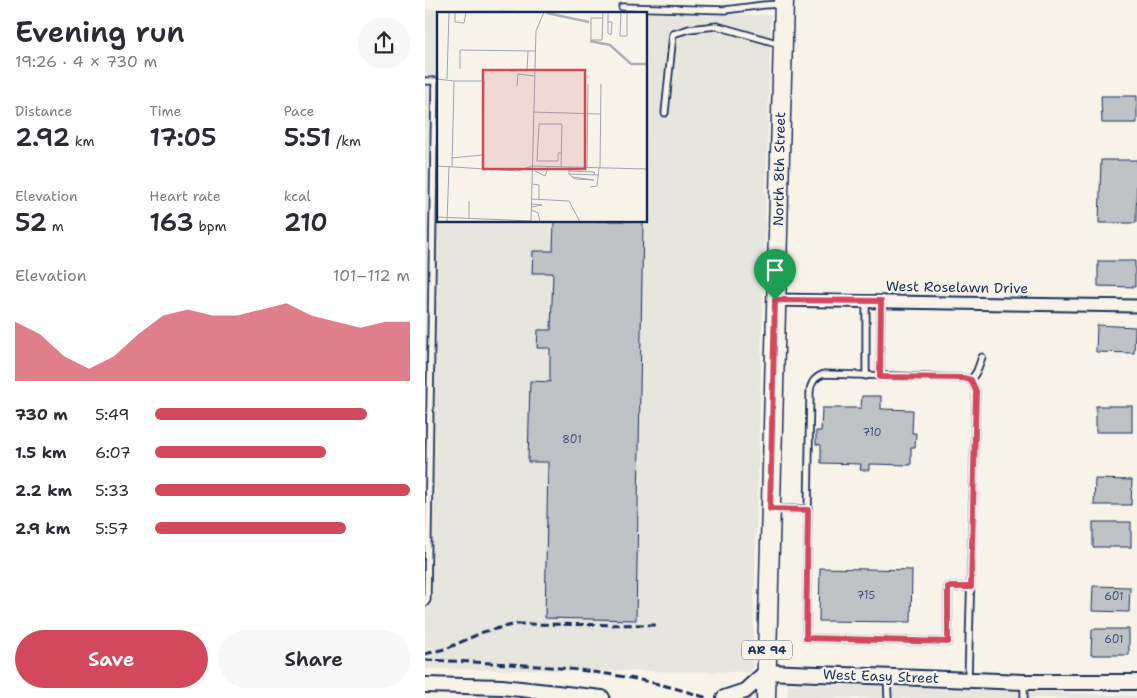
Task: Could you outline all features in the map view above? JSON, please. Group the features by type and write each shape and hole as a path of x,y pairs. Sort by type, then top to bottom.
{"main road":[{"name":"North 8th Street","path":"766,698 784,2"}],"street":[{"name":"West Roselawn Drive","path":"775,300 1137,306"},
{"name":"West Easy Street","path":"766,672 1024,682 1137,682"},
{"path":"724,698 745,691 766,672"},
{"path":"425,685 502,687 602,698"}],"lane":[{"path":"736,0 736,9"},
{"path":"622,7 716,10 784,2"},
{"path":"665,113 673,34 717,26 782,44"},
{"path":"425,81 435,81 427,600 425,603"},
{"path":"866,301 866,376"},
{"path":"880,377 881,301"},
{"path":"971,380 983,357"},
{"path":"971,380 963,378 824,374 813,381 810,391 806,638 948,642 948,587 971,587"},
{"path":"968,680 976,391 971,380"},
{"path":"770,509 808,510"},
{"path":"887,676 890,697"},
{"path":"1024,682 1024,698"}],"shaded area":[{"path":"425,9 598,12 437,12 437,222 647,222 647,13 771,15 752,672 425,669"},
{"path":"788,684 1137,696 1137,698 787,698"}],"building":[{"path":"1101,96 1137,96 1137,123 1102,123"},
{"path":"1101,160 1137,160 1136,223 1099,223"},
{"path":"554,222 643,222 636,620 545,618 548,462 528,462 530,381 550,382 550,348 537,348 538,330 551,330 553,273 532,273 533,251 553,251"},
{"path":"1098,261 1135,261 1135,287 1098,286"},
{"path":"1097,325 1135,327 1134,353 1096,352"},
{"path":"862,396 881,396 881,409 913,410 912,433 916,433 915,447 911,447 911,465 869,464 869,470 860,470 861,464 821,463 821,445 816,444 816,431 821,431 822,408 861,408"},
{"path":"1096,406 1132,406 1132,432 1096,432"},
{"path":"1095,479 1132,480 1131,505 1094,505"},
{"path":"1093,522 1131,522 1131,547 1093,547"},
{"path":"820,568 912,570 911,622 819,621"},
{"path":"1093,586 1130,587 1129,612 1092,611"},
{"path":"1092,629 1129,629 1129,655 1091,655"}],"railway":[{"path":"425,654 448,648 483,632 516,624 657,625"},
{"path":"425,660 497,663 603,673 673,688 707,698"}],"route":[{"path":"775,300 881,301 880,377 963,378 971,380 976,391 971,587 948,587 948,642 806,638 808,510 770,509 775,300"}]}
